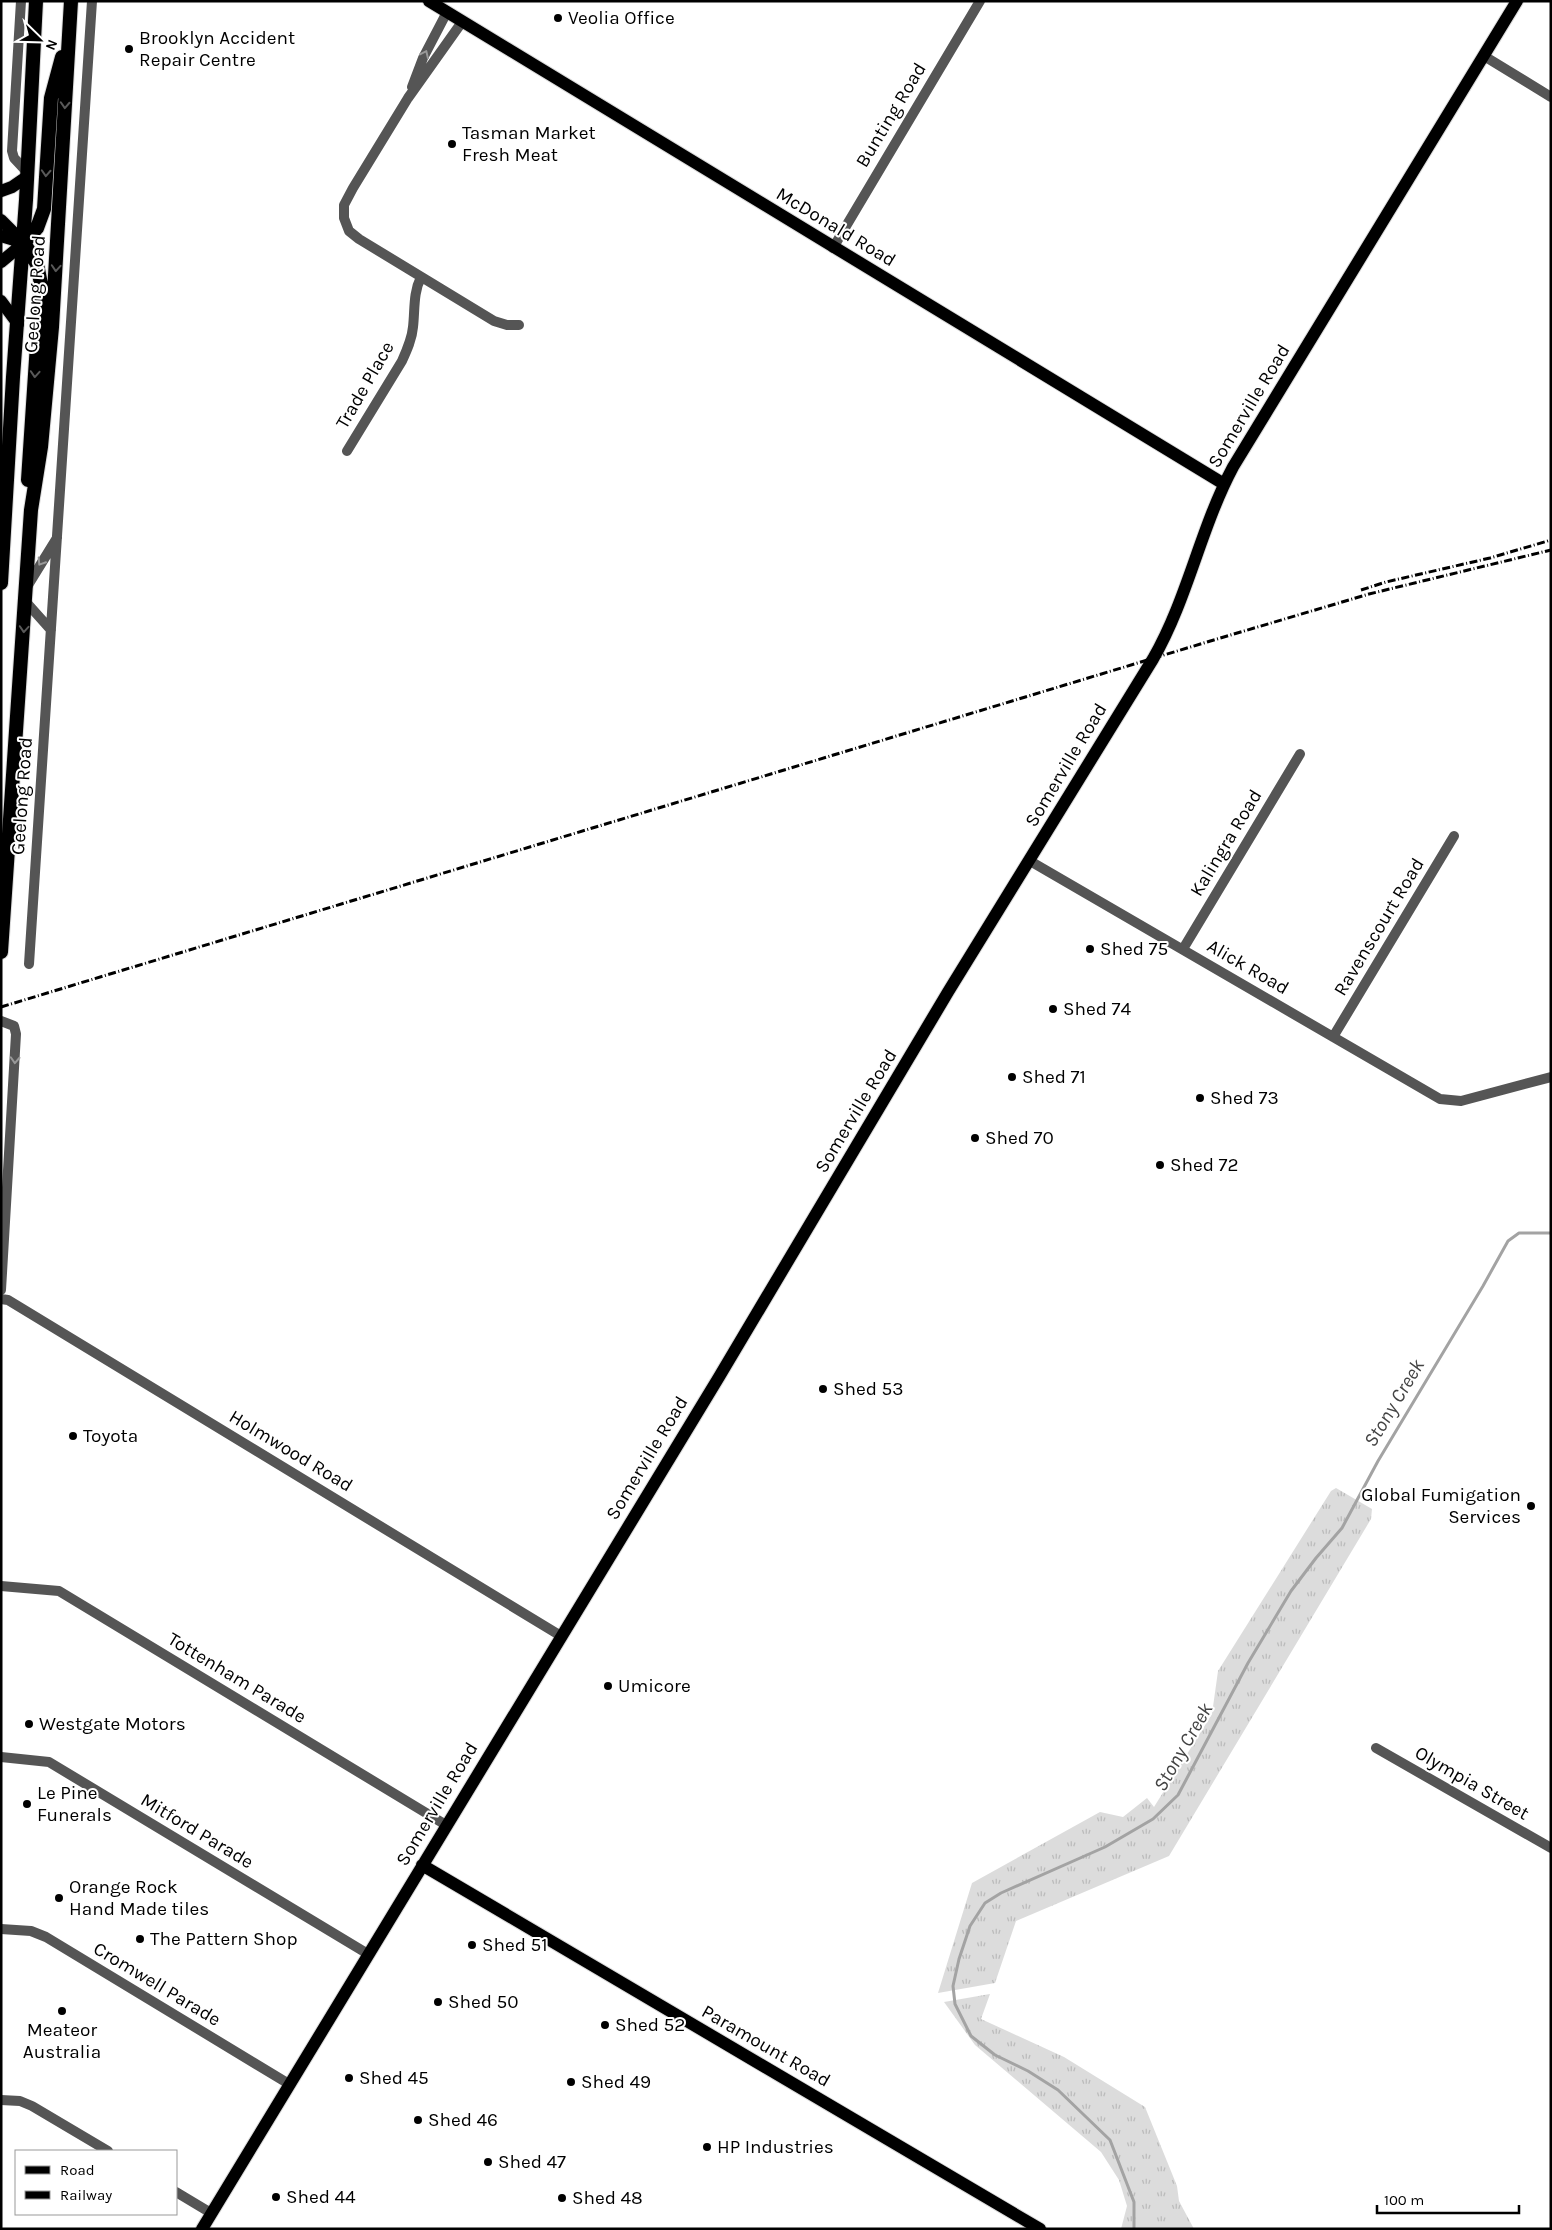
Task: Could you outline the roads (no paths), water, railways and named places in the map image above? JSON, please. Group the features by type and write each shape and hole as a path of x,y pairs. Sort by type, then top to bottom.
{"highway":[{"name":"Geelong Road","path":"1,583 7,378 18,324 28,175 36,1"},
{"name":"Geelong Road","path":"1,952 31,510 43,433 52,327 71,1"},
{"path":"31,510 29,464 41,284 38,264 24,243 35,231 43,213 50,98 68,39"}],"main road":[{"name":"McDonald Road","path":"429,1 1224,484"},
{"name":"Somerville Road","path":"202,2229 724,1369 948,992 1157,653 1176,614 1224,484 1517,1"},
{"path":"1,191 14,186 28,175"},
{"path":"1,220 24,243"},
{"path":"1,236 24,243"},
{"path":"1,262 24,243"},
{"path":"1,301 18,324"},
{"name":"Paramount Road","path":"422,1865 1040,2229"}],"street":[{"path":"21,1 12,150 14,158 28,175"},
{"name":"Geelong Road","path":"29,964 92,1"},
{"name":"Bunting Road","path":"833,248 980,1"},
{"path":"408,98 423,58 447,12"},
{"path":"462,22 408,98 353,188 344,205 344,218 349,231 358,239 494,321 519,326"},
{"path":"1484,56 1551,97"},
{"name":"Trade Place","path":"347,451 402,361 409,346 413,329 415,292 421,277"},
{"name":"Geelong Road","path":"27,588 57,537"},
{"path":"26,602 51,630"},
{"name":"Kalingra Road","path":"1183,949 1300,754"},
{"name":"Ravenscourt Road","path":"1333,1037 1454,836"},
{"name":"Alick Road","path":"1030,861 1426,1092 1449,1101 1461,1101 1551,1076"},
{"path":"1,1021 14,1026 16,1034 1,1290"},
{"name":"Holmwood Road","path":"1,1298 8,1300 561,1636"},
{"name":"Tottenham Parade","path":"1,1586 59,1591 446,1825"},
{"name":"Olympia Street","path":"1376,1748 1551,1848"},
{"name":"Mitford Parade","path":"1,1757 49,1762 368,1954"},
{"name":"Cromwell Parade","path":"1,1929 31,1931 46,1937 289,2084"},
{"path":"1,2100 20,2101 32,2106 106,2150"},
{"path":"178,2193 211,2213"}],"waterway":[{"name":"Stony Creek","path":"1134,2229 1134,2202 1110,2140 1058,2090 1028,2071 995,2055 971,2036 955,2004 953,1986 959,1959 970,1926 985,1903 1001,1893 1105,1847 1153,1819 1178,1795 1248,1663 1291,1591 1342,1528 1378,1461 1508,1241 1519,1233 1551,1233"}],"railway":[{"path":"1361,590 1386,582 1490,558 1551,540"},
{"path":"1,1007 1369,594 1551,550"}],"place":[{"name":"Veolia Office","path":"558,18"},
{"name":"Brooklyn Accident Repair Centre","path":"129,49"},
{"name":"Tasman Market Fresh Meat","path":"452,144"},
{"name":"Shed 75","path":"1090,949"},
{"name":"Shed 74","path":"1053,1009"},
{"name":"Shed 71","path":"1012,1077"},
{"name":"Shed 73","path":"1200,1098"},
{"name":"Shed 70","path":"975,1138"},
{"name":"Shed 72","path":"1160,1165"},
{"name":"Shed 53","path":"823,1389"},
{"name":"Toyota","path":"73,1436"},
{"name":"Global Fumigation Services","path":"1531,1506"},
{"name":"Umicore","path":"608,1686"},
{"name":"Westgate Motors","path":"29,1724"},
{"name":"Le Pine Funerals","path":"27,1804"},
{"name":"Orange Rock Hand Made tiles","path":"59,1898"},
{"name":"The Pattern Shop","path":"140,1939"},
{"name":"Shed 51","path":"472,1945"},
{"name":"Shed 50","path":"438,2002"},
{"name":"Meateor Australia","path":"62,2011"},
{"name":"Shed 52","path":"605,2025"},
{"name":"Shed 45","path":"349,2078"},
{"name":"Shed 49","path":"571,2082"},
{"name":"Shed 46","path":"418,2120"},
{"name":"HP Industries","path":"707,2147"},
{"name":"Shed 47","path":"488,2162"},
{"name":"Shed 44","path":"276,2197"},
{"name":"Shed 48","path":"562,2198"}]}
